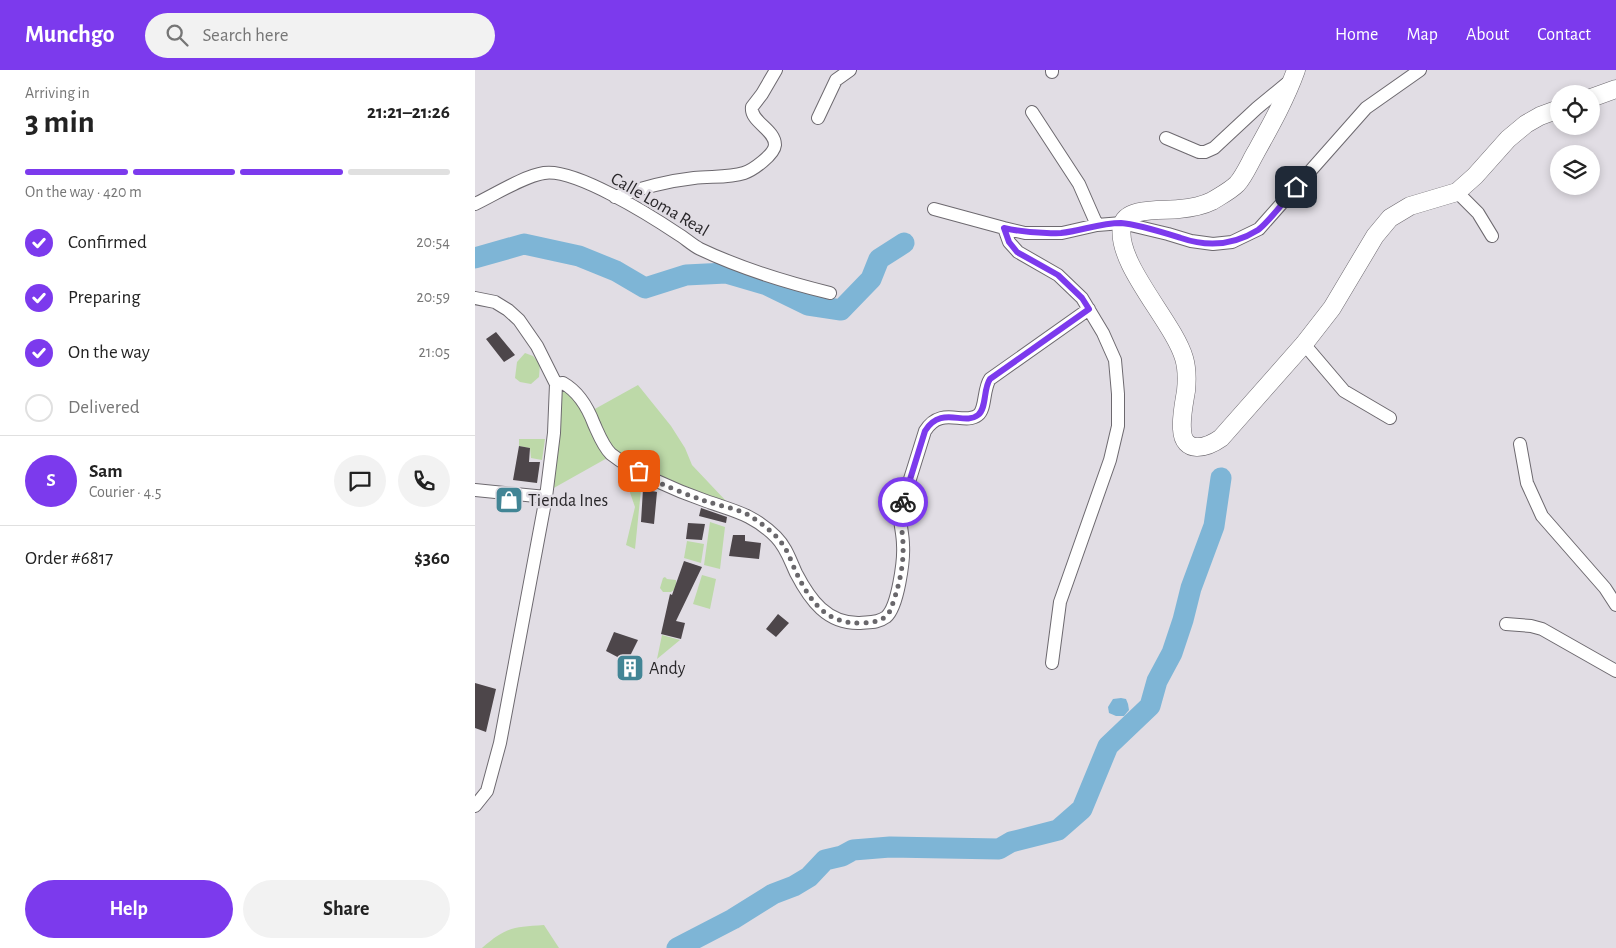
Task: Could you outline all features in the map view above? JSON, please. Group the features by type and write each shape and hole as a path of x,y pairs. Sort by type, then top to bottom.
{"main road":[{"path":"1294,74 1265,136 1237,184 1209,202 1194,207 1141,212 1129,215 1122,223 1121,233 1127,256 1168,325 1184,358 1187,380 1181,427 1182,436 1193,446 1201,448 1211,446 1221,438 1304,344 1332,308 1375,236 1390,218 1409,206 1457,192 1465,186 1508,139 1526,124 1550,112"},
{"path":"1600,95 1616,89"}],"street":[{"path":"615,197 650,186 694,178 745,173 758,166 773,150 775,145 772,136 752,114 752,107 776,70"},
{"path":"818,118 837,80 851,70"},
{"path":"934,209 1025,232 1062,233 1097,225 1122,223 1191,241 1213,244 1232,242 1259,230 1366,108 1420,70"},
{"path":"1167,138 1199,152 1205,152 1214,148 1294,74"},
{"path":"1032,112 1079,184 1097,225"},
{"name":"Calle Loma Real","path":"475,204 529,177 558,172 579,179 615,197 677,233 698,248 757,272 830,293"},
{"path":"1457,192 1477,213 1492,236"},
{"path":"1004,228 1009,242 1017,252 1058,275 1082,298 1103,333 1115,360 1118,426 1110,460 1060,602 1052,664"},
{"path":"475,298 495,302 519,320 537,346 556,384 554,433 546,497 500,744 487,791 475,806"},
{"path":"556,384 563,383 570,387 580,398 600,440 610,453 649,478 751,517 775,535 783,545 797,574 813,600 829,616 843,622 878,621 887,616 894,601 902,570 903,545 899,517 925,431 934,420 979,415 983,408 986,385 990,379 1089,309"},
{"path":"1304,344 1344,391 1390,418"},
{"path":"1520,444 1527,483 1542,516 1605,588 1616,605"},
{"path":"475,490 546,497"},
{"path":"1506,624 1531,626 1542,630 1616,671"}],"green space":[{"path":"525,353 533,356 540,364 539,377 531,384 520,382 515,378 517,362"},
{"path":"638,385 671,426 685,448 692,465 726,501 666,481 609,446 593,410"},
{"path":"562,388 575,400 609,457 552,489"},
{"path":"519,439 545,439 542,460 531,458 530,448 519,446"},
{"path":"626,468 642,480 635,549 626,545 635,507 628,487"},
{"path":"710,522 725,527 720,569 704,565"},
{"path":"687,541 704,544 701,563 684,558"},
{"path":"702,575 716,579 710,609 693,604"},
{"path":"665,577 676,580 677,588 671,592 663,592 660,588"},
{"path":"662,635 680,640 657,659"},
{"path":"544,925 559,948 482,948 497,936 510,929"}],"water":[{"path":"1113,699 1126,699 1129,710 1124,716 1116,716 1109,713 1108,707"}],"building":[{"path":"496,332 515,355 504,362 486,339"},
{"path":"519,446 530,448 529,462 540,462 537,483 513,480"},
{"path":"643,489 657,492 654,524 641,522"},
{"path":"701,508 727,517 726,523 699,516"},
{"path":"688,523 705,524 702,540 686,539"},
{"path":"733,535 745,535 745,541 761,543 759,559 729,556"},
{"path":"684,561 702,567 676,621 685,623 681,639 661,634 670,594 672,595"},
{"path":"778,614 789,623 776,637 766,629"},
{"path":"614,632 638,640 627,662 606,651"},
{"path":"475,683 496,689 486,732 475,728"}],"waterway":[{"path":"475,258 524,244 579,256 616,271 645,288 686,275 726,273 767,285 808,305 841,310 871,279 879,259 904,243"},
{"path":"677,948 733,919 773,894 794,886 809,877 825,860 842,856 853,850 890,847 999,849 1011,842 1058,830 1082,809 1108,746 1150,706 1157,681 1172,653 1191,588 1214,526 1221,478"}],"way so far":[{"path":"639,471 649,478 697,498 733,509 751,517 775,535 783,545 797,574 813,600 829,616 843,622 878,621 887,616 890,611 902,570 903,545 899,517 903,502"}],"place":[{"name":"Tienda Ines","path":"509,500"},
{"name":"Andy","path":"630,668"}],"route":[{"path":"903,502 925,431 929,424 934,420 979,415 983,408 986,385 990,379 1089,309 1082,298 1067,282 1046,267 1017,252 1009,242 1004,228 1025,232 1062,233 1097,225 1122,223 1191,241 1213,244 1232,242 1259,230 1296,187"}]}
